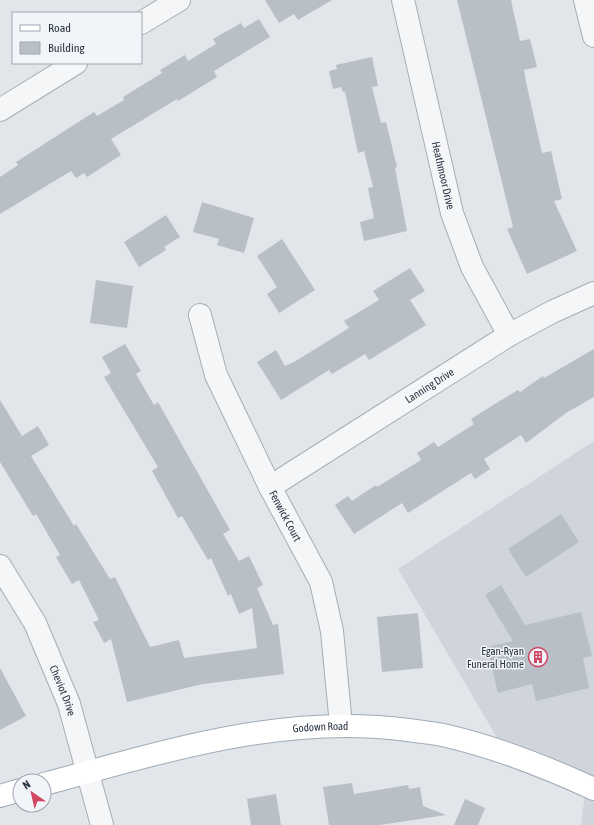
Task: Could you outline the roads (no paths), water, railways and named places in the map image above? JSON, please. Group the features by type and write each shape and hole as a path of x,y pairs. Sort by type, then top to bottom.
{"main road":[{"name":"Godown Road","path":"52,782 166,752 252,733 341,725 395,728 446,735 506,752 550,769 594,789"},
{"path":"0,796 12,792"}],"street":[{"path":"142,22 179,0"},
{"path":"585,0 594,36"},
{"name":"Heathmoor Drive","path":"404,3 452,213 472,267 509,335"},
{"path":"0,110 74,64"},
{"name":"Lanning Drive","path":"270,487 509,335 552,312 594,293"},
{"name":"Fenwick Court","path":"200,315 216,376 270,487 321,582 332,631 341,725"},
{"name":"Cheviot Drive","path":"0,566 38,630 69,704 102,825"}],"place":[{"name":"Egan-Ryan Funeral Home","path":"538,657"}]}
